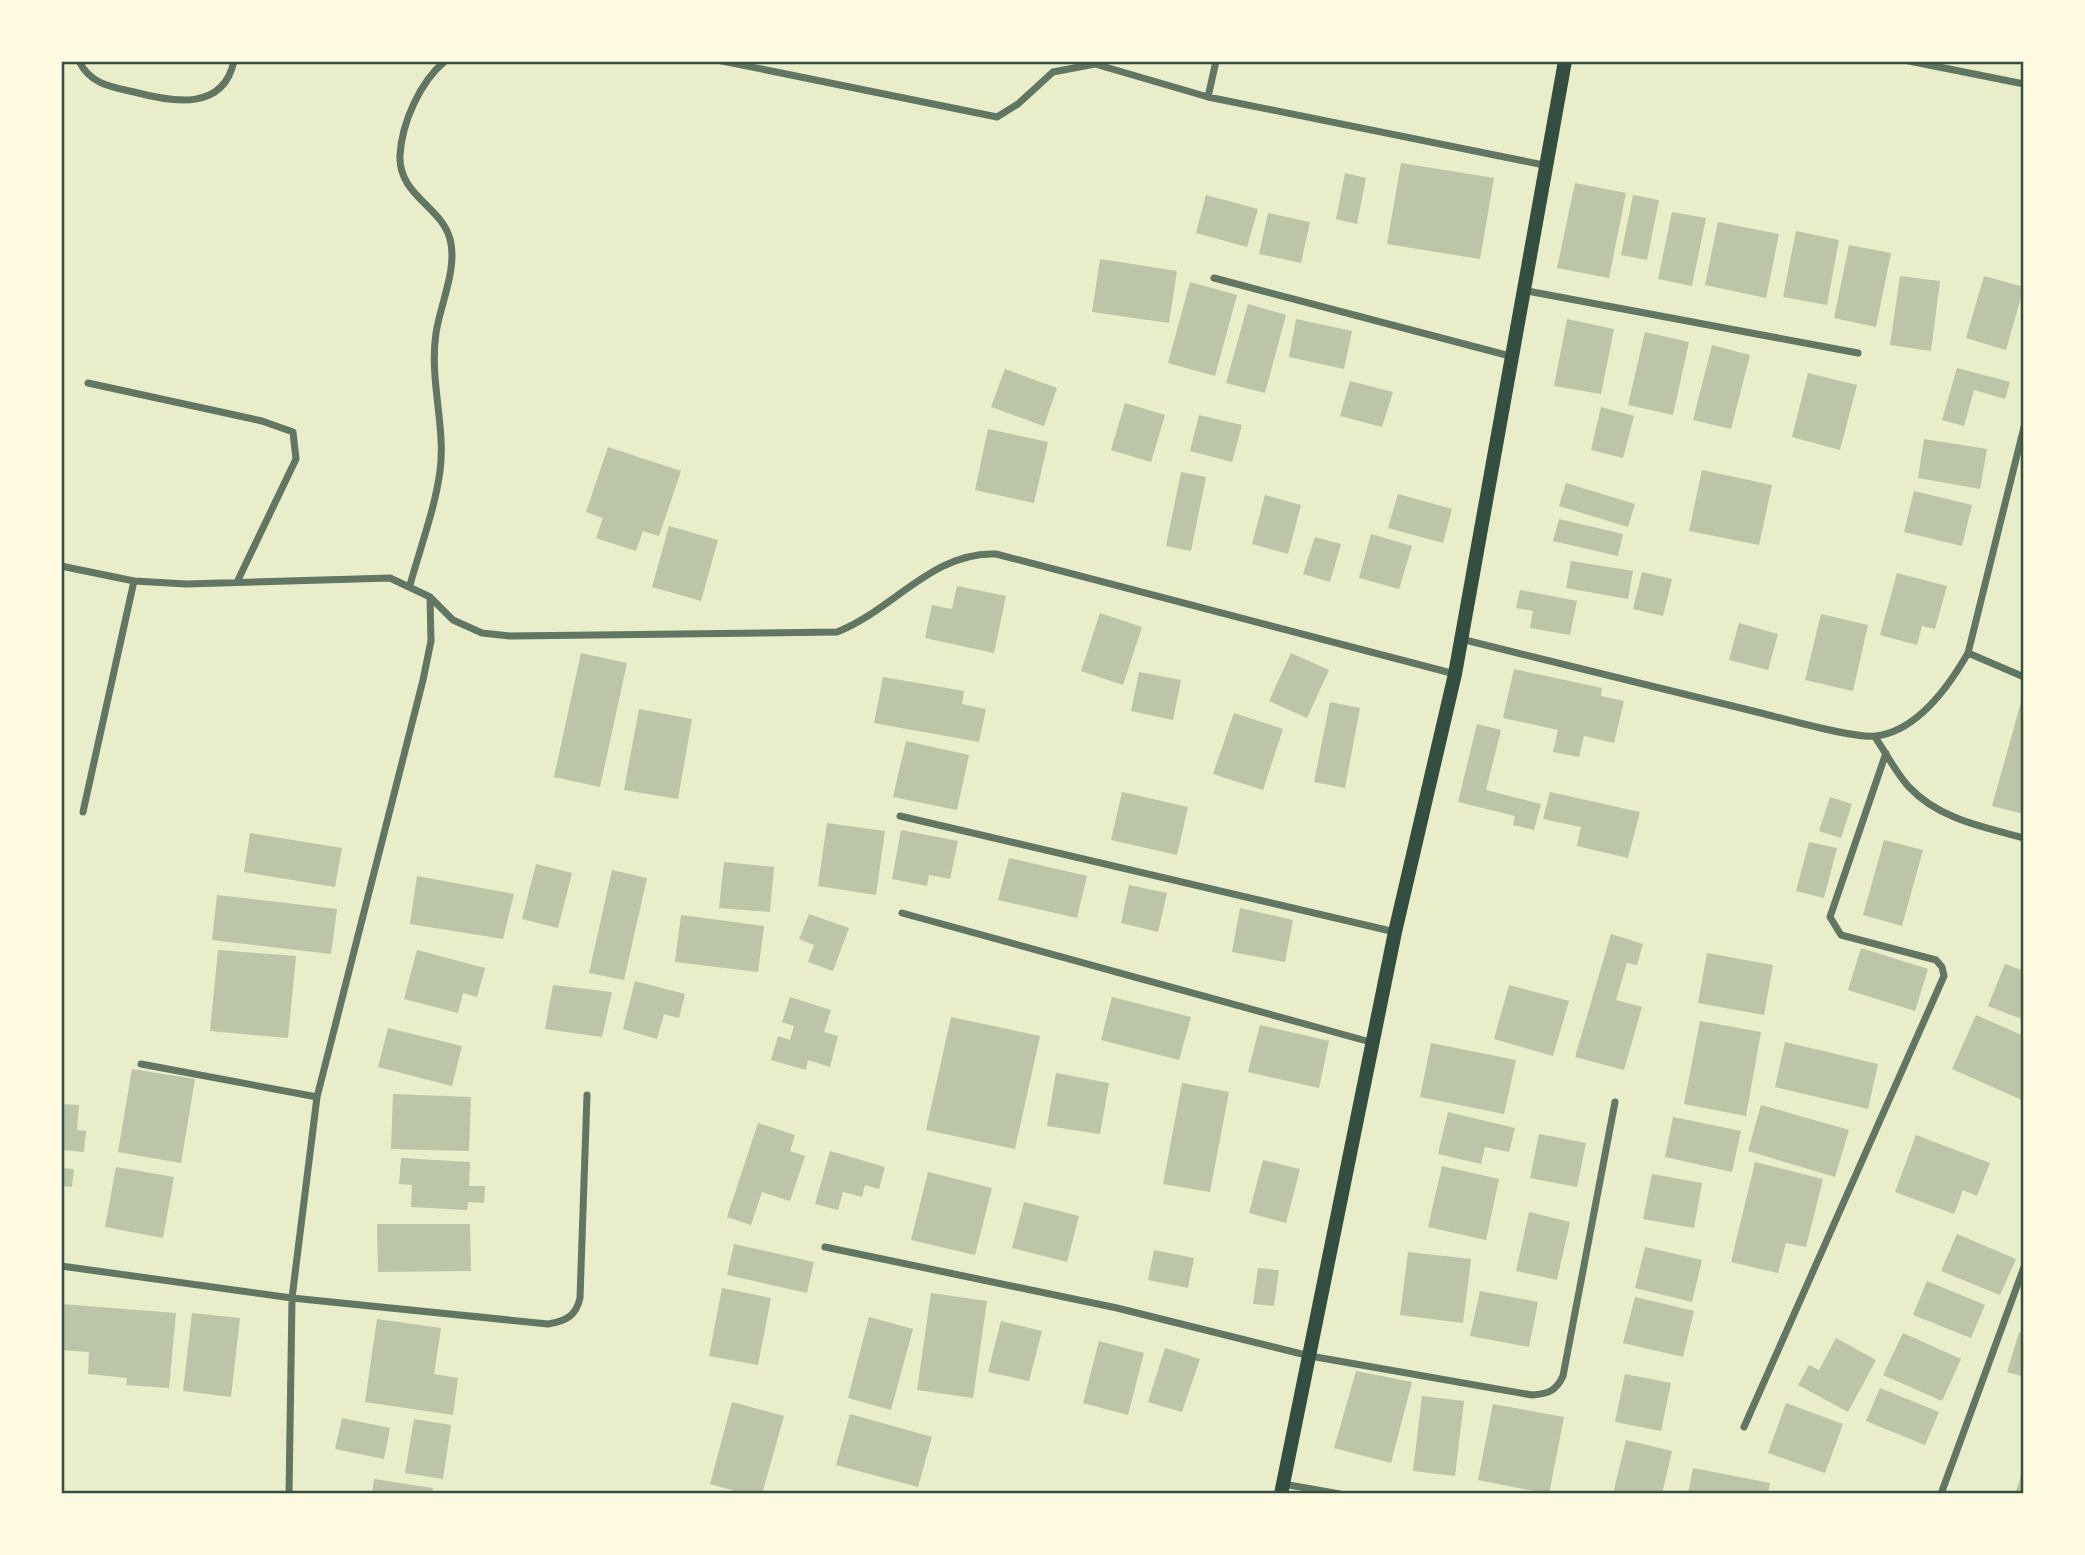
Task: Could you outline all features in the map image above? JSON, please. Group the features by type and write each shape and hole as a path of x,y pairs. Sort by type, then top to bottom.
{"main road":[{"path":"1282,1489 1375,1043 1395,932 1455,674 1521,290 1565,61"}],"street":[{"path":"79,61 95,81 172,102 199,99 218,90 230,77 234,61"},
{"path":"410,585 440,471 433,362 452,257 447,230 417,198 403,177 400,158 402,139 422,88 445,61"},
{"path":"722,61 997,117 1018,104 1053,72 1079,65 1114,67 1208,97 1544,165"},
{"path":"1208,97 1216,61"},
{"path":"1909,61 2024,83"},
{"path":"1214,278 1510,356"},
{"path":"1521,290 1858,354"},
{"path":"88,383 262,421 293,432 296,459 238,580"},
{"path":"1460,639 1794,722 1875,737 1904,725 1929,705 1955,676 1968,653 2024,427"},
{"path":"61,566 134,581 186,584 238,580 390,579 410,585 430,597 453,620 482,633 510,636 836,632 855,625 940,567 960,557 996,554 1455,674"},
{"path":"83,813 134,581"},
{"path":"289,1494 292,1298 317,1097 423,680 431,641 430,597"},
{"path":"1968,653 2024,677"},
{"path":"1875,737 1908,786 1927,803 1955,818 2024,838"},
{"path":"1744,1427 1944,976 1942,967 1936,960 1841,934 1830,917 1886,753"},
{"path":"900,816 1395,932"},
{"path":"902,913 1375,1043"},
{"path":"141,1064 317,1097"},
{"path":"61,1266 292,1298 548,1324 565,1322 577,1310 580,1298 587,1094"},
{"path":"825,1247 1117,1308 1310,1356 1532,1395 1548,1394 1559,1385 1615,1102"},
{"path":"1941,1494 1962,1427 2024,1267"},
{"path":"1282,1489 1340,1494"}],"building":[{"path":"1401,163 1494,178 1480,259 1387,244"},
{"path":"1345,173 1366,178 1357,224 1336,219"},
{"path":"1575,183 1626,193 1609,278 1557,268"},
{"path":"1206,195 1258,209 1247,247 1196,233"},
{"path":"1633,195 1659,200 1647,260 1621,255"},
{"path":"1672,212 1706,218 1692,286 1658,279"},
{"path":"1268,213 1310,222 1301,263 1259,254"},
{"path":"1718,222 1779,234 1766,298 1705,285"},
{"path":"1796,231 1839,240 1827,305 1783,297"},
{"path":"1849,245 1891,253 1876,327 1834,318"},
{"path":"1100,259 1177,271 1169,323 1092,312"},
{"path":"1900,276 1940,281 1931,351 1890,345"},
{"path":"1984,276 2024,287 2006,350 1966,338"},
{"path":"1190,282 1237,295 1215,376 1168,363"},
{"path":"1248,304 1286,315 1265,393 1226,383"},
{"path":"1296,319 1352,331 1344,369 1289,357"},
{"path":"1567,319 1614,329 1601,394 1554,386"},
{"path":"1645,332 1689,342 1673,415 1628,405"},
{"path":"1712,345 1750,355 1731,429 1693,420"},
{"path":"1957,368 2010,382 2005,399 1974,390 1964,426 1942,420"},
{"path":"1005,369 1057,388 1044,426 991,407"},
{"path":"1808,373 1857,385 1840,450 1792,437"},
{"path":"1350,381 1393,392 1382,427 1340,416"},
{"path":"1125,403 1165,415 1151,462 1111,450"},
{"path":"1601,407 1634,416 1623,458 1591,450"},
{"path":"1199,415 1242,425 1232,462 1190,451"},
{"path":"988,429 1048,442 1034,503 975,490"},
{"path":"1924,439 1987,449 1980,489 1918,478"},
{"path":"608,447 681,471 659,536 643,531 636,551 596,538 603,518 586,512"},
{"path":"1702,470 1772,485 1759,545 1689,531"},
{"path":"1181,472 1206,477 1191,551 1166,546"},
{"path":"1566,483 1635,504 1628,527 1559,506"},
{"path":"1914,491 1972,505 1962,546 1904,532"},
{"path":"1398,494 1452,509 1443,543 1388,528"},
{"path":"1265,495 1301,505 1288,554 1252,544"},
{"path":"1559,519 1623,534 1618,556 1553,541"},
{"path":"669,526 718,540 701,601 652,587"},
{"path":"1371,534 1412,546 1399,589 1359,578"},
{"path":"1315,537 1341,544 1330,582 1303,574"},
{"path":"1571,561 1633,571 1628,599 1566,588"},
{"path":"1642,572 1672,579 1663,616 1633,609"},
{"path":"1897,573 1947,586 1935,629 1922,626 1917,645 1880,635"},
{"path":"957,586 1006,596 994,653 925,638 932,605 952,609"},
{"path":"1520,590 1577,601 1570,635 1530,628 1533,611 1516,608"},
{"path":"1100,613 1142,627 1123,685 1081,671"},
{"path":"1821,614 1868,625 1853,691 1805,680"},
{"path":"1739,623 1778,634 1768,670 1729,660"},
{"path":"581,653 627,663 600,787 554,777"},
{"path":"1291,653 1329,670 1307,718 1269,701"},
{"path":"1514,669 1602,688 1601,696 1624,701 1614,743 1584,736 1579,757 1553,752 1558,730 1503,718"},
{"path":"1139,672 1181,680 1173,720 1131,711"},
{"path":"883,677 964,691 962,704 986,709 979,742 874,723"},
{"path":"1330,702 1360,708 1345,788 1314,782"},
{"path":"2021,702 2024,702 2024,814 1992,806"},
{"path":"639,709 692,719 678,799 624,790"},
{"path":"1234,713 1283,729 1263,790 1213,774"},
{"path":"1477,724 1501,730 1486,790 1541,804 1534,830 1513,825 1515,816 1458,802"},
{"path":"906,741 969,755 957,810 893,797"},
{"path":"1122,792 1188,807 1177,855 1111,840"},
{"path":"1550,792 1640,812 1628,858 1577,846 1581,827 1543,819"},
{"path":"1830,797 1852,804 1841,838 1819,831"},
{"path":"827,823 885,831 876,895 818,886"},
{"path":"901,830 958,841 950,879 929,875 927,886 892,879"},
{"path":"250,833 342,848 335,887 244,872"},
{"path":"1884,840 1923,850 1902,926 1863,915"},
{"path":"1809,842 1837,848 1824,898 1796,891"},
{"path":"1009,858 1087,876 1077,918 998,900"},
{"path":"724,862 774,867 770,912 719,908"},
{"path":"536,864 572,873 558,928 522,919"},
{"path":"612,870 647,878 624,980 589,973"},
{"path":"417,876 514,894 503,939 410,924"},
{"path":"1129,885 1167,893 1158,932 1121,923"},
{"path":"217,895 337,909 331,954 212,940"},
{"path":"1240,908 1293,920 1285,962 1232,952"},
{"path":"809,914 849,928 833,971 808,962 814,945 799,939"},
{"path":"681,915 764,926 758,972 675,962"},
{"path":"1611,934 1643,944 1637,965 1627,963 1616,1000 1642,1007 1624,1070 1575,1057"},
{"path":"1861,948 1928,969 1915,1011 1848,990"},
{"path":"218,950 296,956 288,1038 210,1031"},
{"path":"417,950 485,968 477,997 463,993 458,1013 404,999"},
{"path":"1707,953 1773,965 1764,1015 1698,1003"},
{"path":"2005,964 2024,971 2024,1020 1988,1006"},
{"path":"635,981 685,994 679,1018 664,1014 657,1039 623,1029"},
{"path":"553,985 612,992 602,1037 545,1029"},
{"path":"1509,985 1569,1001 1553,1056 1494,1039"},
{"path":"790,997 831,1010 824,1032 838,1036 830,1067 808,1060 806,1070 771,1060 778,1036 790,1040 794,1026 782,1022"},
{"path":"1112,997 1191,1017 1179,1060 1101,1040"},
{"path":"1976,1015 2024,1036 2024,1101 1952,1069"},
{"path":"951,1017 1040,1036 1015,1149 926,1130"},
{"path":"1700,1021 1761,1032 1746,1116 1684,1104"},
{"path":"1260,1025 1329,1041 1319,1088 1248,1072"},
{"path":"388,1028 462,1046 452,1086 378,1067"},
{"path":"1785,1042 1878,1064 1868,1109 1775,1087"},
{"path":"1431,1043 1516,1060 1504,1114 1420,1097"},
{"path":"132,1069 195,1079 181,1163 118,1152"},
{"path":"1056,1073 1109,1083 1100,1134 1047,1126"},
{"path":"1182,1083 1229,1092 1210,1192 1163,1184"},
{"path":"393,1094 471,1097 469,1151 391,1149"},
{"path":"61,1104 79,1105 77,1130 86,1131 84,1152 61,1150"},
{"path":"1761,1105 1849,1130 1835,1177 1748,1151"},
{"path":"1448,1112 1515,1128 1509,1152 1485,1147 1481,1164 1438,1154"},
{"path":"1673,1117 1741,1131 1732,1172 1665,1157"},
{"path":"758,1123 795,1135 790,1151 805,1156 790,1201 762,1192 751,1225 727,1217"},
{"path":"1539,1134 1586,1143 1577,1187 1530,1178"},
{"path":"1916,1135 1990,1163 1977,1196 1963,1190 1954,1214 1895,1192"},
{"path":"830,1151 885,1167 879,1189 865,1185 862,1197 843,1192 838,1210 815,1204"},
{"path":"401,1158 470,1162 469,1186 485,1186 484,1203 468,1202 467,1210 411,1207 412,1185 399,1184"},
{"path":"1263,1160 1300,1169 1286,1223 1249,1213"},
{"path":"1755,1162 1823,1179 1806,1247 1786,1243 1778,1273 1731,1262"},
{"path":"1442,1166 1499,1179 1486,1240 1428,1227"},
{"path":"116,1167 174,1177 163,1238 105,1227"},
{"path":"61,1168 74,1169 72,1187 61,1186"},
{"path":"928,1172 992,1188 975,1255 911,1240"},
{"path":"1652,1174 1702,1183 1694,1228 1643,1219"},
{"path":"1024,1202 1079,1216 1067,1262 1012,1248"},
{"path":"1529,1212 1570,1222 1557,1280 1516,1271"},
{"path":"377,1224 470,1224 471,1271 378,1272"},
{"path":"1957,1234 2016,1259 2000,1295 1941,1271"},
{"path":"734,1244 814,1262 807,1293 727,1275"},
{"path":"1645,1247 1702,1260 1692,1302 1635,1288"},
{"path":"1154,1250 1194,1258 1188,1288 1148,1280"},
{"path":"1408,1252 1471,1259 1463,1323 1400,1315"},
{"path":"1258,1268 1279,1270 1274,1306 1253,1304"},
{"path":"1927,1281 1985,1305 1971,1338 1913,1315"},
{"path":"722,1288 771,1298 758,1365 709,1356"},
{"path":"1480,1291 1538,1302 1529,1347 1470,1336"},
{"path":"931,1293 987,1301 973,1398 917,1390"},
{"path":"1635,1297 1694,1311 1683,1357 1623,1343"},
{"path":"61,1304 176,1313 169,1388 126,1385 127,1378 88,1374 89,1352 61,1350"},
{"path":"192,1313 240,1318 231,1397 183,1391"},
{"path":"869,1317 913,1329 891,1410 848,1398"},
{"path":"377,1319 441,1328 434,1374 458,1378 453,1415 365,1402"},
{"path":"1001,1321 1042,1331 1029,1381 988,1372"},
{"path":"2019,1332 2024,1333 2024,1377 2007,1372"},
{"path":"1903,1333 1961,1359 1942,1401 1883,1375"},
{"path":"1836,1338 1876,1360 1848,1412 1798,1385 1809,1365 1819,1370"},
{"path":"1099,1341 1144,1353 1128,1415 1083,1403"},
{"path":"1165,1348 1200,1359 1182,1412 1148,1402"},
{"path":"1356,1371 1412,1382 1391,1463 1334,1448"},
{"path":"1625,1374 1671,1383 1661,1431 1615,1422"},
{"path":"1880,1388 1939,1412 1925,1445 1866,1421"},
{"path":"1422,1396 1464,1401 1455,1476 1413,1471"},
{"path":"732,1402 784,1416 762,1494 746,1494 710,1484"},
{"path":"1786,1403 1843,1424 1825,1473 1768,1453"},
{"path":"1493,1404 1564,1417 1549,1494 1478,1480"},
{"path":"850,1414 932,1437 918,1487 836,1465"},
{"path":"342,1418 390,1428 384,1459 335,1449"},
{"path":"414,1419 451,1425 443,1479 405,1473"},
{"path":"1626,1440 1672,1451 1662,1494 1613,1494"},
{"path":"1693,1468 1770,1483 1768,1494 1688,1494"},
{"path":"2023,1470 2024,1494 2015,1494"},
{"path":"374,1479 433,1488 432,1494 372,1494"}]}
